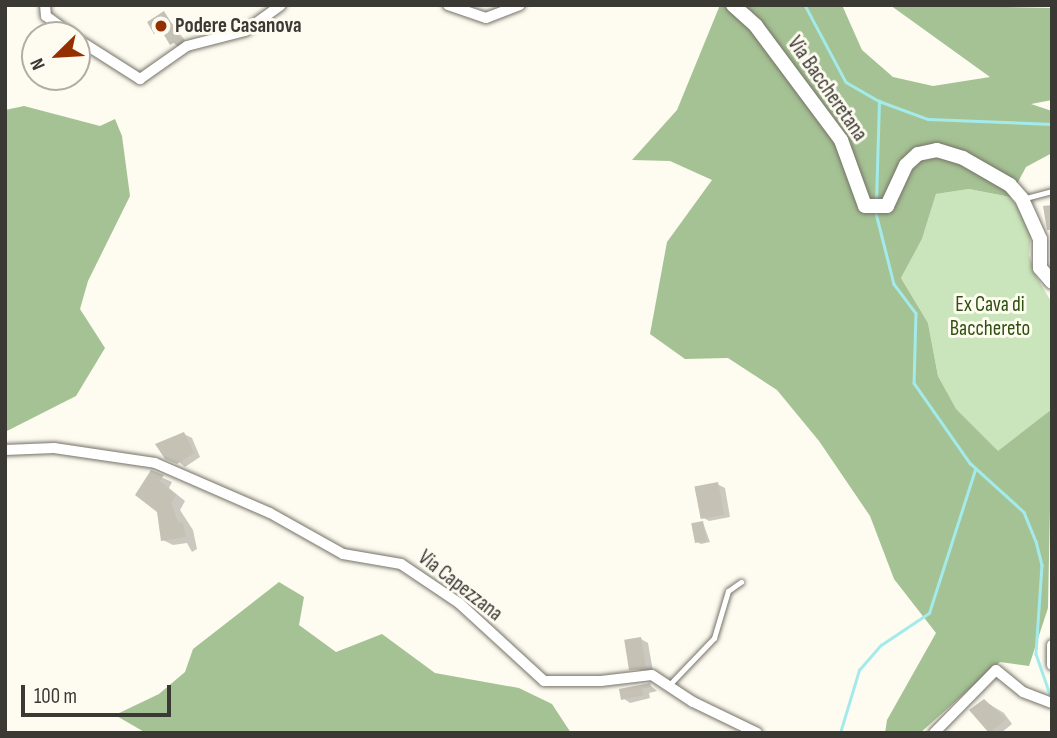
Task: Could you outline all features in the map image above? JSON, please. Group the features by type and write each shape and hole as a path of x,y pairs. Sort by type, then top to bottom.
{"street":[{"path":"45,5 46,16 53,21"},
{"path":"91,48 139,79 187,46 245,30 281,5"},
{"path":"448,5 486,18 520,5"},
{"name":"Via Baccheretana","path":"733,5 756,26 841,140 859,198 877,209 893,200 906,164 918,154 937,150 963,158 1010,185 1022,199 1035,221 1040,268 1050,277"},
{"name":"Via Capezzana","path":"5,450 54,448 155,463 270,513 343,554 401,564 459,603 544,681 601,681 652,675 670,684 693,702 757,733"},
{"path":"1052,645 1052,665"},
{"path":"934,733 992,673 1000,671 1010,683 1052,703"}],"lane":[{"path":"1022,199 1052,191"},
{"path":"670,684 714,638 728,591 741,582"}],"green space":[{"path":"720,5 842,5 862,50 893,77 933,86 990,77 890,5 1052,8 1052,100 1031,104 1052,111 1052,153 1026,167 1010,197 969,189 936,194 922,239 901,278 928,323 938,376 956,409 998,451 1052,409 1048,608 1029,666 1000,662 920,733 885,733 887,720 936,633 894,579 870,516 819,441 777,390 728,358 685,359 650,334 667,242 712,180 670,161 632,160 677,110"},
{"path":"24,106 100,126 115,119 122,136 130,196 88,281 80,309 105,348 76,396 5,432 5,110"},
{"name":"Ex Cava di Bacchereto","path":"969,189 1010,197 1021,211 1031,234 1029,255 1036,276 1052,303 1052,409 998,452 956,410 938,376 928,323 901,278 922,239 936,194"},
{"path":"279,582 304,597 299,625 336,652 382,634 435,673 519,688 552,704 571,733 146,733 115,715 159,694 185,672 193,649"}],"building":[{"name":"Podere Casanova","path":"164,11 181,39 170,45 161,30 154,34 147,22"},
{"path":"1052,205 1052,230 1047,230 1043,206"},
{"path":"184,432 194,453 177,464 165,459 155,444"},
{"path":"151,470 164,475 160,481 176,495 171,503 178,522 183,523 186,537 161,541 157,512 135,495"},
{"path":"718,482 724,514 701,519 694,487"},
{"path":"703,521 707,541 695,543 691,523"},
{"path":"641,637 646,668 629,670 624,640"},
{"path":"650,683 651,687 642,689 644,695 621,700 619,689"},
{"path":"984,699 1006,719 989,733 969,710"}],"waterway":[{"path":"805,5 846,82 879,101 928,119 1052,124"},
{"path":"876,202 879,101"},
{"path":"876,213 894,284 916,313 914,383 970,463 1024,512 1036,541 1042,565 1036,654 1051,697"},
{"path":"840,733 859,670 881,645 929,613 975,470"}],"place":[{"name":"Podere Casanova","path":"161,26"}]}
